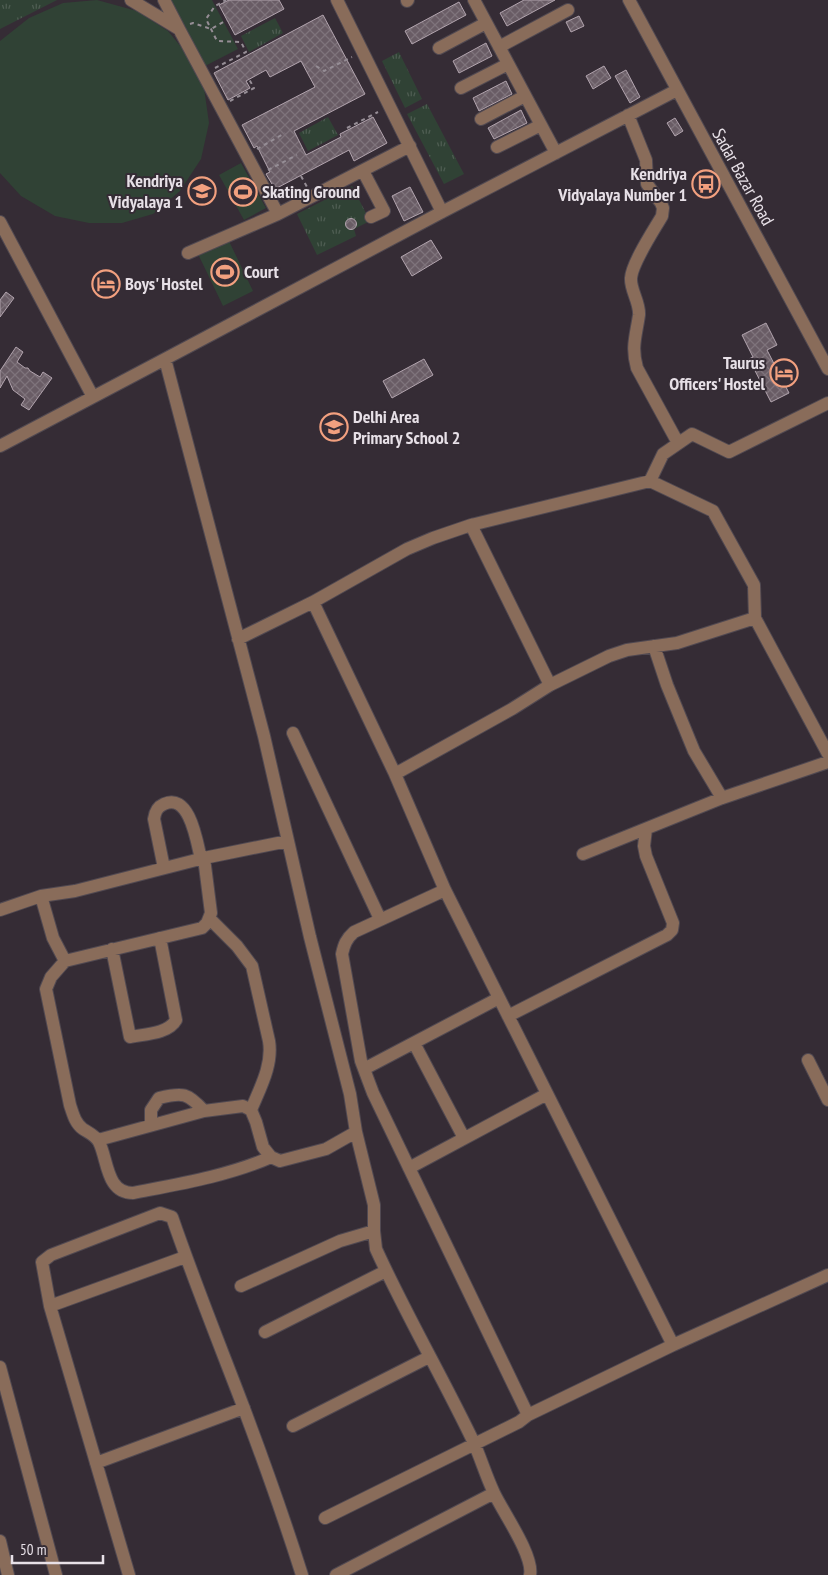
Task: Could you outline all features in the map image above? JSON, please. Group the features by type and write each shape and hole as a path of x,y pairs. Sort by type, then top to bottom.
{"street":[{"path":"132,0 180,29"},
{"path":"164,0 278,214"},
{"path":"338,0 442,212"},
{"path":"474,0 556,153"},
{"name":"Sadar Bazar Road","path":"629,0 828,369"},
{"path":"499,46 568,10"},
{"path":"439,48 486,23"},
{"path":"462,88 508,64"},
{"path":"0,446 677,90"},
{"path":"482,119 525,96"},
{"path":"628,115 646,160 647,184 663,208 662,216 633,268 631,278 639,314 634,339 634,358 637,368 678,444"},
{"path":"497,147 541,125"},
{"path":"188,253 278,214 410,146"},
{"path":"363,171 384,211 371,218"},
{"path":"0,222 92,397"},
{"path":"164,359 264,736 350,1094 356,1132 374,1205 376,1249 474,1444 494,1493 523,1546 531,1570 530,1575"},
{"path":"650,481 662,454 692,434 729,452 828,403"},
{"path":"238,639 313,602 407,549 433,538 470,525 650,481 713,511 754,585 756,618 828,754"},
{"path":"470,525 550,685"},
{"path":"313,602 395,774 445,890 673,1345"},
{"path":"395,774 512,709 550,685 609,656 627,650 678,643 756,618"},
{"path":"654,646 667,685 694,751 722,798"},
{"path":"293,733 380,920"},
{"path":"583,854 722,798 828,762"},
{"path":"164,868 154,819 155,813 162,804 175,802 188,814 202,859 211,913 202,928 112,948 65,961 51,977 46,989 73,1115 82,1128 98,1140 113,1184 125,1193 194,1181 252,1165 272,1157"},
{"path":"508,1016 666,935 672,930 673,923 646,856 644,846 646,829"},
{"path":"0,910 41,896 75,891 202,859 288,841"},
{"path":"445,890 354,932 348,937 342,954 364,1069 373,1093 528,1415"},
{"path":"41,896 53,938 65,961"},
{"path":"209,918 237,946 252,966 269,1041 269,1059 264,1078 251,1110"},
{"path":"112,948 130,1037 139,1036 164,1030 173,1026 176,1020 160,938"},
{"path":"364,1069 499,998"},
{"path":"414,1043 464,1138"},
{"path":"808,1060 828,1100"},
{"path":"151,1125 151,1110 160,1098 167,1096 175,1094 188,1095 204,1111"},
{"path":"409,1168 547,1094"},
{"path":"98,1140 204,1111 243,1106 251,1110 263,1147 272,1157 280,1161 326,1149 356,1132"},
{"path":"129,1575 50,1306 42,1262 51,1255 160,1213 172,1217 185,1257 244,1408 302,1575"},
{"path":"241,1286 340,1241 374,1231"},
{"path":"50,1306 185,1257"},
{"path":"265,1332 386,1271"},
{"path":"325,1518 519,1422 528,1415 673,1345 828,1276"},
{"path":"293,1426 429,1357"},
{"path":"0,1367 56,1575"},
{"path":"96,1462 244,1408"},
{"path":"336,1575 494,1493"},
{"path":"0,1541 8,1575"}],"path":[{"path":"204,74 246,52 241,42 217,41 206,19 215,6 226,0"},
{"path":"180,29 193,23 211,29 227,20"},
{"path":"316,66 324,71 363,52"},
{"path":"221,106 254,88 249,79"},
{"path":"347,128 390,106"},
{"path":"247,154 285,133"},
{"path":"258,176 297,155"}],"green space":[{"path":"0,0 57,0 0,29"},
{"path":"97,0 137,11 168,31 191,59 204,88 209,123 201,159 180,191 153,214 122,223 89,223 55,216 21,196 0,173 0,41 29,18 63,3"},
{"path":"170,0 212,0 238,49 205,66"},
{"path":"275,18 283,33 249,52 241,36"},
{"path":"399,52 422,99 405,108 382,61"},
{"path":"427,104 464,174 444,184 407,114"},
{"path":"328,117 338,135 308,151 299,133"},
{"name":"Skating Ground","path":"241,163 266,208 244,220 219,175"},
{"path":"352,186 370,221 354,229 356,236 317,255 297,214"},
{"name":"Court","path":"228,239 253,291 223,306 198,254"}],"building":[{"path":"229,0 279,0 284,9 235,35 219,5"},
{"path":"524,0 555,0 507,26 500,13"},
{"path":"459,2 466,15 412,44 405,31"},
{"path":"323,15 365,94 294,131 306,155 341,137 340,134 373,117 387,143 354,161 349,150 275,189 266,174 270,172 257,146 254,148 242,125 315,87 301,61 270,77 266,70 246,81 250,88 228,100 214,73"},
{"path":"579,16 584,26 571,32 566,22"},
{"path":"486,43 492,56 459,73 453,61"},
{"path":"604,66 611,78 593,89 586,76"},
{"path":"626,70 640,97 630,103 615,76"},
{"path":"506,81 512,94 479,111 473,98"},
{"path":"521,110 527,123 494,139 488,128"},
{"path":"675,118 683,131 675,136 667,123"},
{"path":"410,187 423,212 404,221 392,196"},
{"path":"349,219 353,219 356,224 355,228 349,229 346,226 346,222"},
{"path":"431,240 442,258 412,276 401,257"},
{"path":"6,292 14,298 0,317 0,300"},
{"path":"766,323 777,345 767,350 789,393 771,402 749,359 753,357 742,335"},
{"path":"16,347 23,352 17,362 40,377 43,372 52,378 29,410 21,405 25,399 13,390 7,376 0,388 0,371"},
{"path":"424,359 433,375 392,398 383,381"}],"place":[{"name":"Kendriya Vidyalaya Number 1","path":"706,184"},
{"name":"Kendriya Vidyalaya 1","path":"202,191"},
{"name":"Skating Ground","path":"243,192"},
{"name":"Court","path":"225,272"},
{"name":"Boys' Hostel","path":"106,284"},
{"name":"Taurus Officers' Hostel","path":"784,373"},
{"name":"Delhi Area Primary School 2","path":"334,427"}]}
